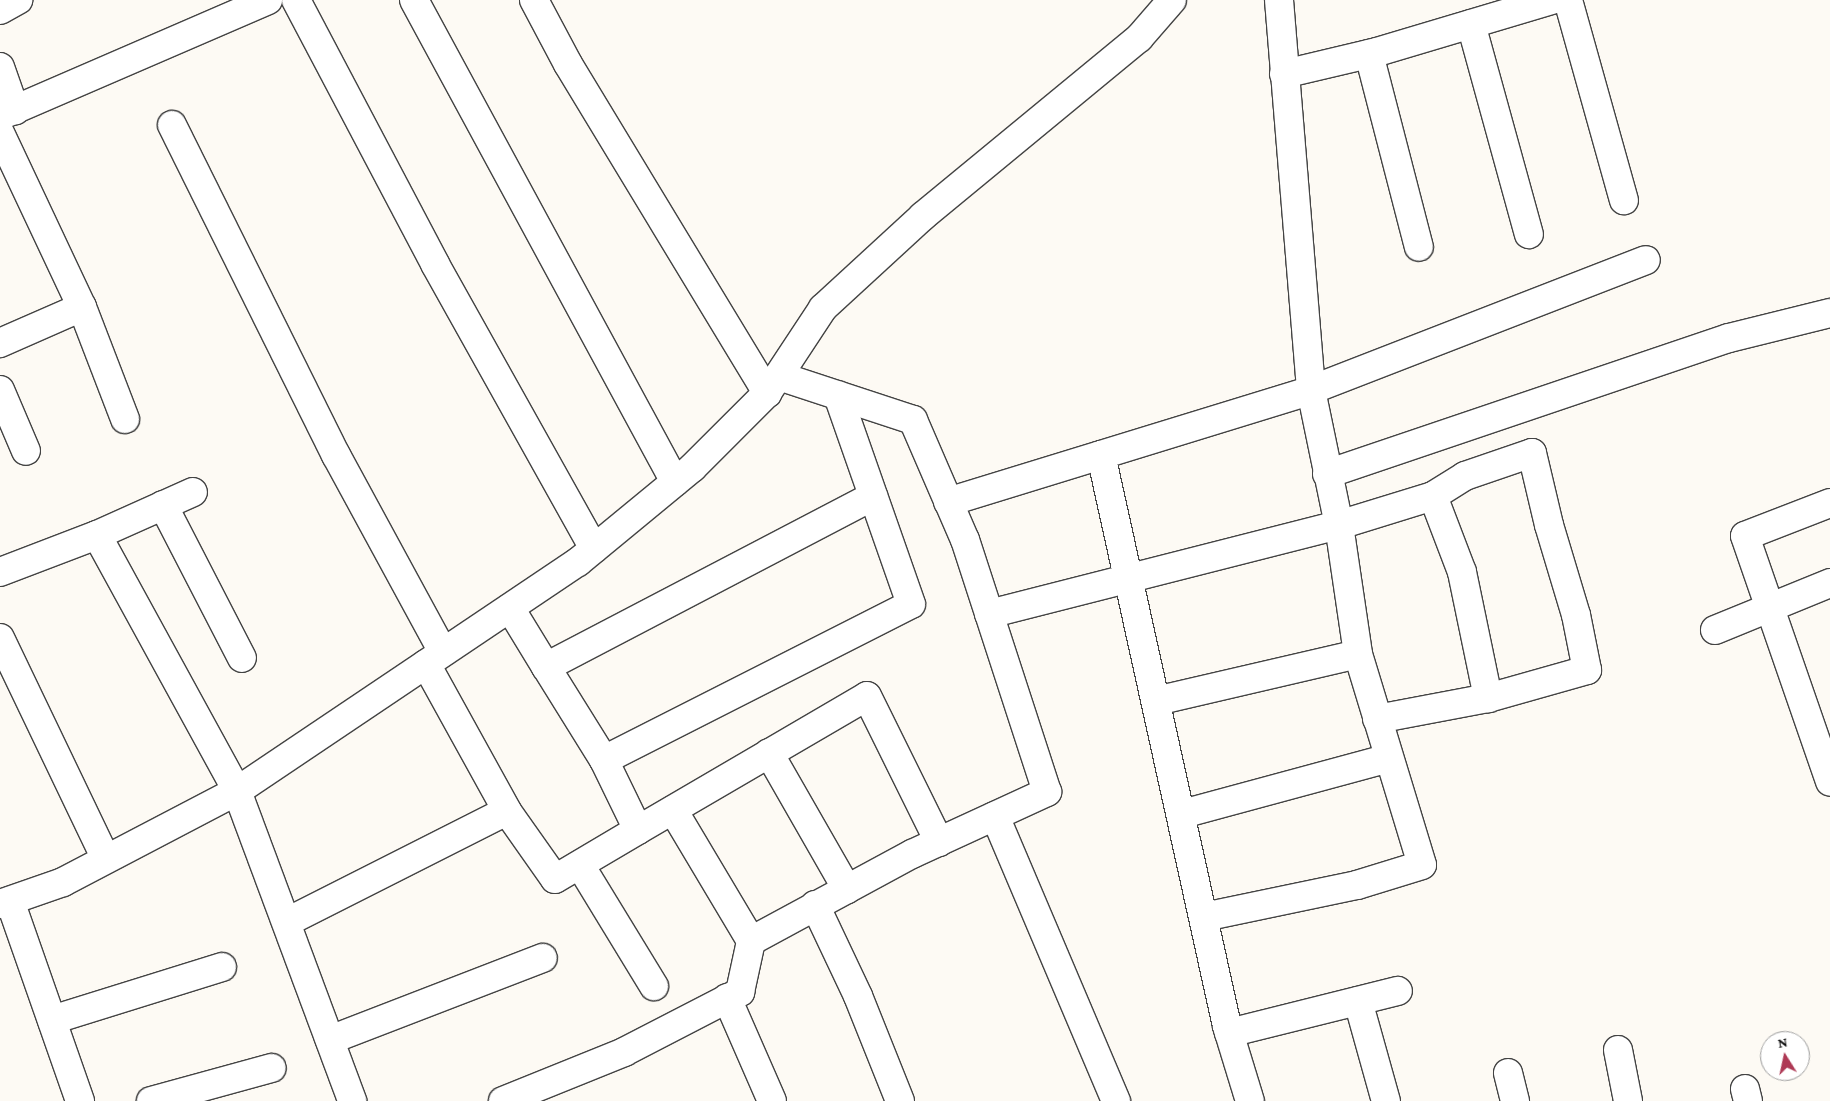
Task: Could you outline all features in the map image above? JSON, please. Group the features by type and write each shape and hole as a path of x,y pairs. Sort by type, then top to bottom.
{"street":[{"path":"0,10 18,0"},
{"path":"0,67 7,113 268,0"},
{"path":"296,0 435,264 594,549"},
{"path":"414,0 675,482"},
{"path":"534,0 568,64 773,385 838,395 913,420 964,540 1047,792 939,842 751,940"},
{"path":"80,1101 52,1020 5,902 63,882 237,791 510,608 594,549 675,482 773,385 823,308 923,216 1139,38 1172,0"},
{"path":"1204,917 1357,885 1422,865 1358,654 1339,525 1311,390 1279,0"},
{"path":"1284,74 1369,54 1551,0"},
{"path":"1568,0 1624,200"},
{"path":"1471,24 1529,234"},
{"path":"1369,54 1419,248"},
{"path":"172,125 336,455 507,811 556,879 867,696 939,842"},
{"path":"0,133 82,307 124,419"},
{"path":"948,502 1311,390 1646,260"},
{"path":"0,343 82,307"},
{"path":"1327,474 1729,338 1830,313"},
{"path":"0,390 26,450"},
{"path":"604,760 911,604 838,395"},
{"path":"989,614 1339,525 1433,496 1466,476 1532,452 1549,525 1576,615 1587,670 1488,698 1377,719"},
{"path":"1101,456 1182,814 1229,1033 1250,1101"},
{"path":"0,572 97,534 193,492"},
{"path":"546,667 873,496"},
{"path":"1433,496 1462,572 1488,698"},
{"path":"1830,504 1745,536 1830,782"},
{"path":"163,505 242,658"},
{"path":"97,534 237,791 352,1101"},
{"path":"1714,630 1830,583"},
{"path":"510,608 604,760 638,830"},
{"path":"0,638 106,859"},
{"path":"1156,701 1358,654"},
{"path":"769,754 846,889"},
{"path":"1182,814 1389,758"},
{"path":"503,1101 624,1052 740,992 751,940 673,810"},
{"path":"287,922 507,811"},
{"path":"995,816 1116,1101"},
{"path":"580,865 654,986"},
{"path":"815,905 858,996 900,1101"},
{"path":"330,1040 543,958"},
{"path":"52,1020 222,967"},
{"path":"1229,1033 1398,991"},
{"path":"727,998 772,1101"},
{"path":"1358,1002 1386,1101"},
{"path":"1618,1050 1628,1101"},
{"path":"151,1101 272,1068"},
{"path":"1508,1073 1515,1101"}]}
